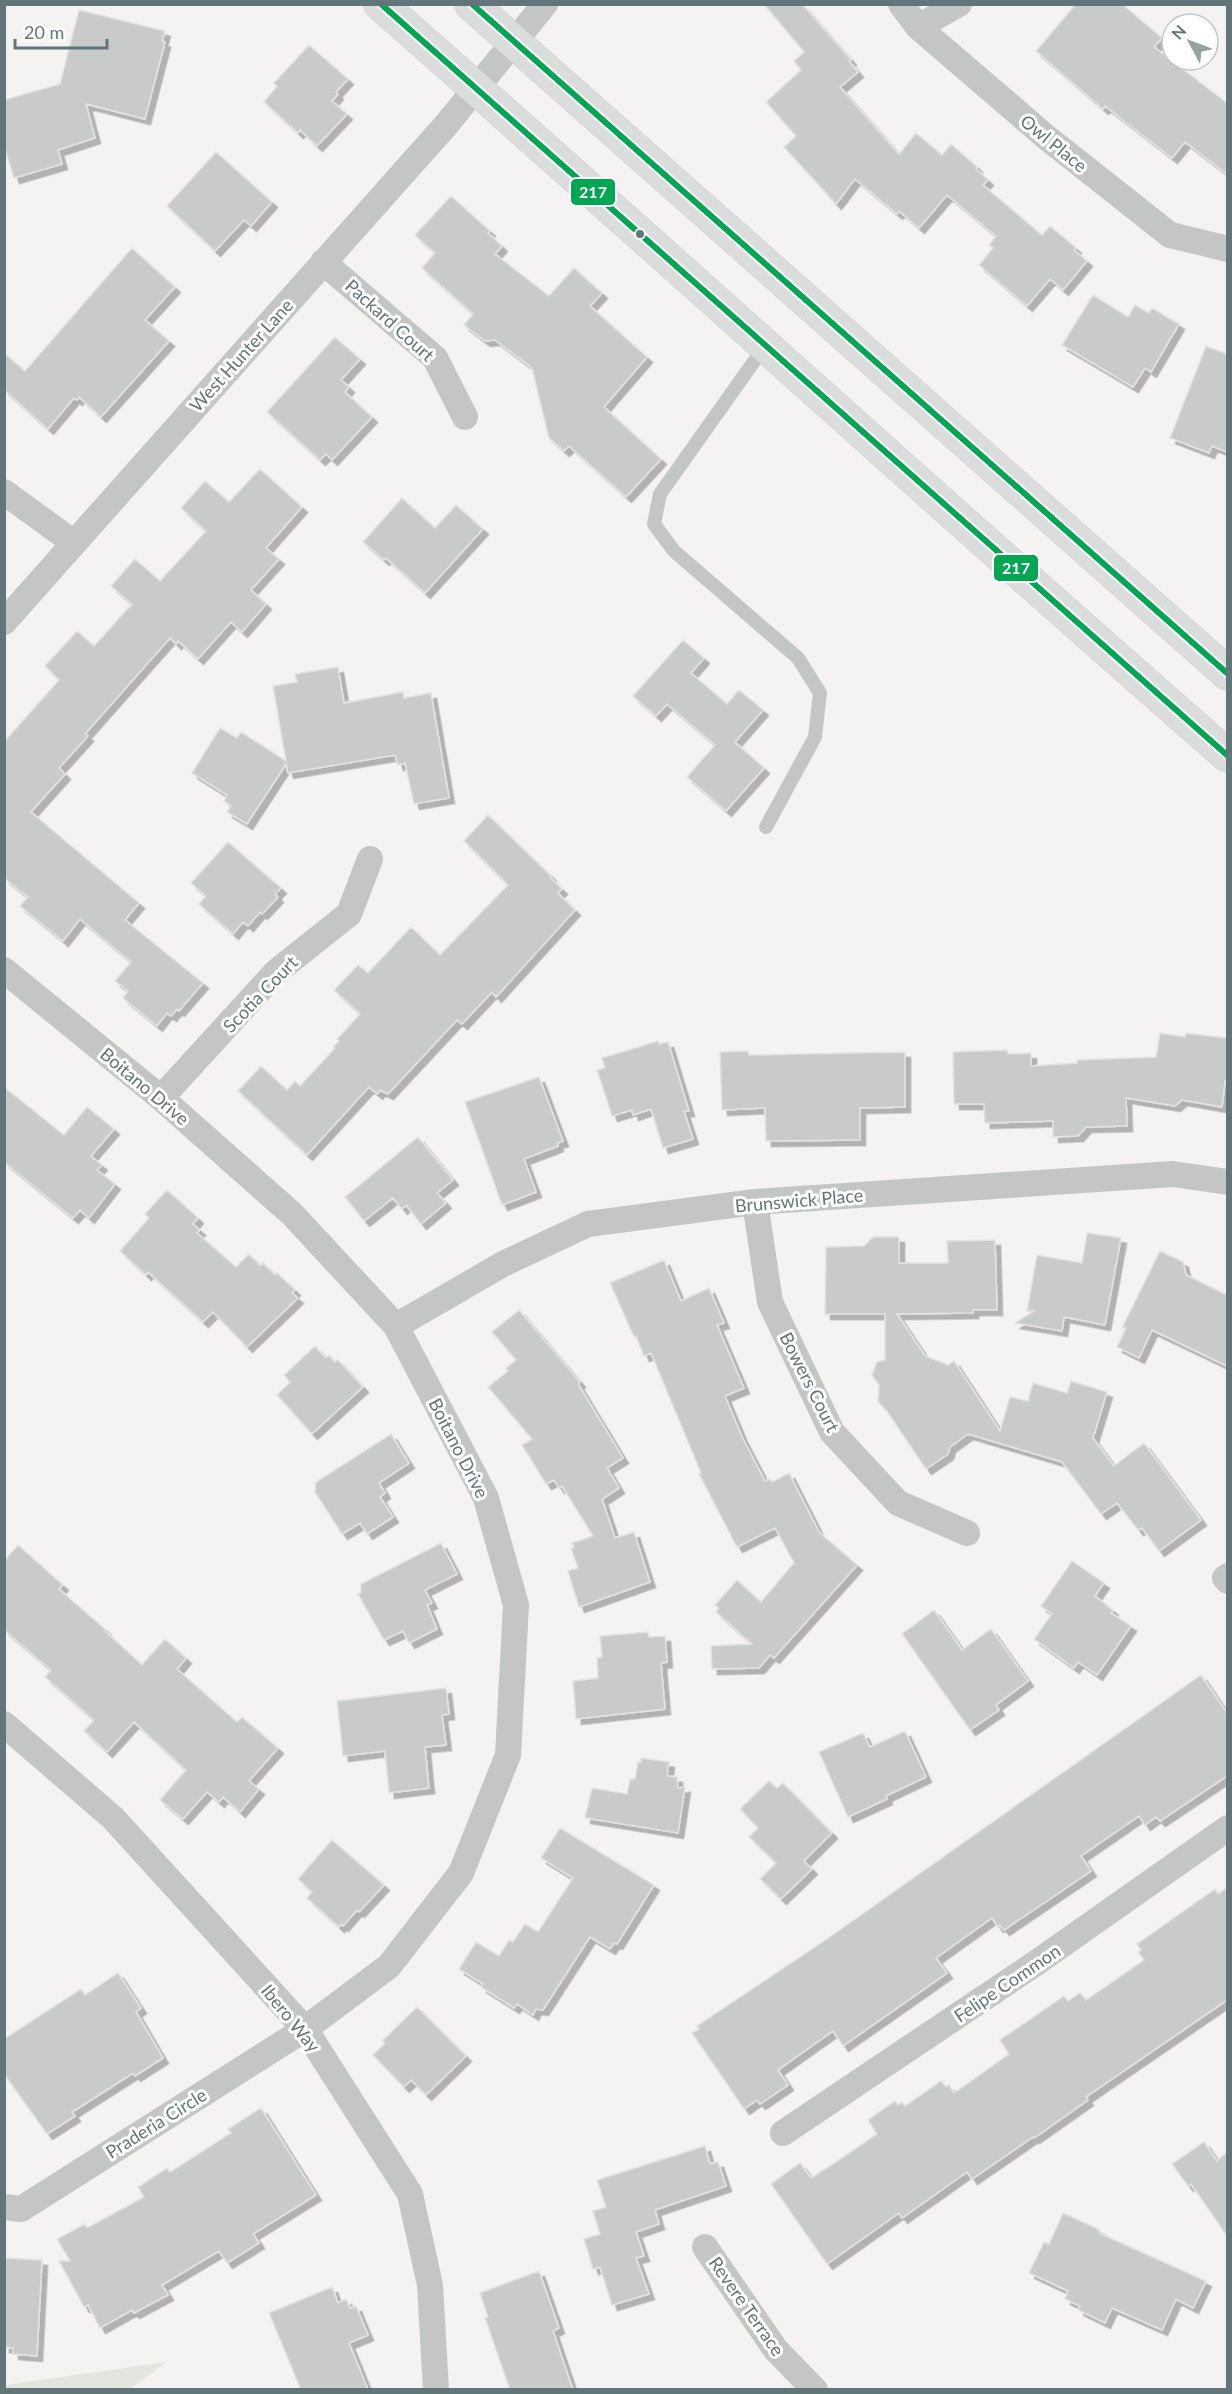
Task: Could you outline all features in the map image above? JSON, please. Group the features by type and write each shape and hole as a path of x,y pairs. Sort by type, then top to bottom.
{"main road":[{"path":"380,4 1227,756"},
{"path":"471,4 1227,674"}],"street":[{"name":"West Hunter Lane","path":"4,622 438,134 545,4"},
{"name":"Owl Place","path":"901,4 918,27 1046,137 1170,235 1227,249"},
{"path":"918,27 959,4"},
{"name":"Packard Court","path":"323,262 435,358 465,417"},
{"path":"4,492 74,543"},
{"name":"Scotia Court","path":"161,1098 276,972 349,914 369,859"},
{"name":"Boitano Drive","path":"4,970 161,1098 292,1214 396,1326 486,1498 516,1605 508,1755 461,1874 388,1966 304,2029"},
{"name":"Brunswick Place","path":"396,1326 503,1264 588,1224 754,1202 1173,1174 1227,1182"},
{"name":"Bowers Court","path":"754,1202 770,1302 832,1432 898,1503 967,1533"},
{"path":"1227,1576 1225,1578 1227,1581"},
{"name":"Ibero Way","path":"4,1724 113,1818 304,2029 410,2194 430,2285 436,2390"},
{"name":"Felipe Common","path":"783,2133 1036,1963 1227,1828"},
{"name":"Praderia Circle","path":"4,2206 21,2208 304,2029"},
{"name":"Revere Terrace","path":"705,2247 776,2350 815,2390"}],"lane":[{"path":"765,346 660,494 654,524 674,550 798,658 820,693 815,737 766,827"}],"shaded area":[{"path":"167,2362 130,2389 5,2389 5,2385"}],"building":[{"path":"764,4 802,4 851,60 849,61 858,72 840,87 899,154 916,133 942,155 951,144 988,180 983,185 1042,235 1050,226 1076,248 1074,250 1087,261 1063,290 1050,279 1027,306 979,265 993,248 989,245 996,236 947,195 919,228 899,211 897,214 855,179 836,204 784,147 796,136 766,102 801,70 794,61 804,52"},
{"path":"1076,4 1122,4 1160,36 1160,40 1154,47 1160,52 1160,72 1187,72 1227,103 1227,174 1185,142 1172,158 1105,106 1103,109 1036,51"},
{"path":"79,10 165,31 162,41 165,42 145,119 86,104 95,138 58,150 62,164 14,178 4,146 4,100 60,84"},
{"path":"309,45 348,79 336,92 338,94 332,101 347,114 317,146 300,130 298,133 264,102 277,86 274,83"},
{"path":"216,152 272,202 251,226 244,220 215,251 167,206"},
{"path":"451,196 490,231 488,233 502,246 495,254 549,296 574,268 602,293 590,306 647,357 604,407 661,459 626,497 569,446 564,451 549,438 532,368 495,340 485,341 464,325 473,314 422,268 435,253 415,235"},
{"path":"132,248 175,287 145,320 169,341 101,417 79,397 77,400 74,398 48,429 4,390 4,353 25,371"},
{"path":"1093,295 1128,317 1135,305 1149,313 1152,308 1179,324 1151,372 1145,368 1133,387 1062,345"},
{"path":"335,337 360,359 341,380 349,387 345,392 372,417 332,460 326,454 320,460 267,412"},
{"path":"1206,346 1227,354 1227,452 1212,446 1209,453 1170,438"},
{"path":"260,469 302,507 266,548 279,559 251,590 266,604 242,632 231,622 198,659 178,641 176,644 170,638 85,734 88,736 59,768 65,774 31,812 139,903 125,920 203,983 179,1011 177,1009 171,1016 167,1013 157,1026 123,998 128,991 115,981 131,962 80,919 63,941 20,906 28,897 4,878 4,742 59,680 45,666 77,631 94,646 132,604 111,586 135,559 160,581 206,531 181,508 205,481 229,502"},
{"path":"402,498 435,528 456,505 483,529 425,593 386,558 384,560 363,542"},
{"path":"683,640 704,658 691,673 727,704 739,690 763,710 735,742 764,768 726,811 687,777 715,745 667,704 656,716 633,696"},
{"path":"338,667 344,703 403,692 404,698 431,693 449,798 414,804 405,763 398,765 395,755 288,773 286,764 247,824 227,812 231,806 224,801 227,795 192,773 220,728 237,738 241,732 286,761 273,686 297,682 295,674"},
{"path":"488,815 551,876 562,889 558,893 575,910 496,997 492,992 462,1024 457,1020 388,1094 380,1090 377,1094 369,1087 307,1155 238,1091 261,1066 287,1090 295,1081 300,1086 335,1048 333,1047 339,1041 337,1039 360,1014 334,990 358,965 368,973 411,927 440,955 508,885 464,841"},
{"path":"228,842 281,888 275,894 278,897 262,914 260,912 248,926 243,922 233,934 199,904 206,896 191,883"},
{"path":"1160,1033 1185,1037 1186,1033 1227,1038 1227,1081 1225,1081 1222,1107 1182,1100 1175,1106 1126,1098 1127,1126 1086,1127 1078,1136 1053,1137 1053,1121 985,1123 984,1104 954,1104 953,1052 1007,1050 1008,1054 1031,1053 1031,1066 1077,1063 1077,1060 1156,1057"},
{"path":"658,1041 659,1044 668,1042 689,1111 684,1111 693,1139 663,1148 651,1109 633,1115 632,1110 612,1116 597,1070 605,1068 602,1058"},
{"path":"748,1051 749,1055 905,1052 905,1107 860,1108 860,1140 766,1141 765,1108 722,1110 720,1052"},
{"path":"539,1077 563,1141 557,1143 558,1146 524,1159 536,1192 502,1205 465,1102"},
{"path":"4,1087 64,1135 87,1107 114,1129 91,1156 102,1165 97,1170 115,1184 89,1218 80,1210 73,1218 4,1162"},
{"path":"418,1137 453,1180 437,1193 446,1203 421,1224 406,1205 402,1209 393,1198 364,1221 345,1197"},
{"path":"167,1190 198,1218 193,1224 200,1230 197,1233 236,1267 249,1254 260,1266 263,1263 295,1290 292,1293 298,1298 247,1347 213,1312 203,1322 148,1272 146,1275 120,1251 149,1218 145,1214"},
{"path":"1087,1233 1121,1238 1105,1325 1064,1317 1062,1331 1015,1323 1034,1311 1027,1311 1037,1255 1082,1263"},
{"path":"873,1237 899,1237 899,1263 948,1263 947,1241 995,1240 997,1310 973,1310 973,1313 897,1314 925,1356 948,1365 954,1361 1000,1431 1010,1397 1028,1401 1033,1383 1067,1393 1071,1381 1107,1392 1093,1438 1114,1466 1144,1443 1201,1520 1159,1551 1142,1528 1138,1530 1117,1503 1101,1514 1062,1462 968,1434 950,1447 948,1454 926,1469 886,1410 878,1402 879,1385 872,1375 877,1362 885,1360 885,1314 825,1314 826,1247 864,1246"},
{"path":"1160,1251 1183,1262 1186,1275 1227,1295 1227,1366 1152,1330 1139,1358 1117,1347 1126,1328 1122,1328"},
{"path":"664,1260 681,1301 709,1288 724,1323 717,1325 744,1388 725,1396 742,1437 765,1481 770,1479 772,1482 789,1473 819,1532 857,1565 774,1658 770,1655 759,1668 712,1669 711,1646 752,1644 716,1612 719,1608 715,1605 737,1580 761,1602 794,1563 775,1528 737,1547 699,1474 701,1473 651,1353 644,1356 610,1283"},
{"path":"519,1310 580,1382 578,1384 623,1458 607,1468 619,1488 602,1499 615,1538 634,1532 650,1582 579,1607 568,1571 578,1568 571,1548 574,1547 572,1543 593,1536 562,1486 559,1488 554,1480 546,1484 522,1445 532,1439 488,1387 508,1371 506,1368 516,1360 492,1332"},
{"path":"315,1346 326,1358 329,1355 335,1362 338,1360 363,1387 312,1434 277,1395 290,1382 284,1375"},
{"path":"391,1434 409,1463 379,1483 385,1493 380,1497 393,1517 367,1534 360,1523 342,1534 315,1492 316,1482"},
{"path":"441,1543 457,1574 425,1590 432,1603 427,1605 437,1629 409,1643 403,1631 384,1640 358,1594 361,1593 361,1584"},
{"path":"18,1545 63,1585 59,1589 142,1665 165,1639 186,1658 177,1669 237,1722 242,1717 278,1748 249,1781 259,1789 240,1812 223,1797 219,1802 207,1792 183,1819 160,1800 186,1770 134,1722 107,1752 84,1731 94,1720 45,1677 51,1670 4,1630 4,1561"},
{"path":"1072,1561 1104,1583 1095,1596 1113,1610 1111,1613 1131,1626 1097,1675 1078,1662 1074,1668 1034,1639 1052,1614 1041,1606"},
{"path":"934,1610 962,1650 991,1629 1028,1681 996,1705 999,1710 970,1730 902,1634"},
{"path":"648,1632 649,1637 665,1636 667,1662 661,1663 665,1709 576,1719 573,1681 598,1678 597,1658 602,1657 600,1636"},
{"path":"1201,1675 1227,1713 1227,1776 1160,1821 1156,1817 1145,1825 1139,1816 1081,1856 1091,1871 1004,1930 1000,1925 998,1927 992,1918 936,1958 947,1973 843,2046 833,2031 778,2070 788,2085 760,2104 757,2100 744,2109 692,2033 699,2029 697,2026 827,1939"},
{"path":"446,1688 449,1714 442,1715 446,1745 425,1747 429,1788 389,1793 385,1751 343,1756 337,1701"},
{"path":"905,1731 926,1777 848,1817 819,1752 863,1733 870,1747"},
{"path":"641,1758 669,1762 667,1776 677,1777 678,1788 685,1787 678,1833 585,1818 592,1788 627,1794 630,1779 635,1779"},
{"path":"769,1781 777,1788 783,1783 832,1833 804,1861 812,1869 781,1899 760,1879 776,1863 749,1837 758,1828 740,1809"},
{"path":"560,1828 654,1885 617,1944 614,1943 610,1949 590,1937 543,2010 536,2009 533,2015 517,2004 514,2008 481,1987 483,1984 459,1969 476,1942 499,1956 509,1940 513,1942 525,1924 538,1932 573,1878 541,1858"},
{"path":"332,1840 384,1885 359,1912 357,1910 343,1926 341,1924 339,1927 307,1898 312,1892 298,1879"},
{"path":"1227,1888 1227,2000 1086,2097 1088,2100 1034,2138 972,2179 967,2172 902,2218 899,2213 827,2264 771,2184 800,2163 811,2178 833,2164 877,2134 868,2120 895,2101 898,2105 902,2102 905,2106 941,2081 946,2087 949,2085 954,2093 1009,2054 1000,2040 1064,1996 1068,2001 1080,1993 1086,2000 1144,1960 1138,1952 1141,1950 1137,1944 1215,1889 1218,1894"},
{"path":"118,1973 141,2008 136,2012 163,2058 135,2076 133,2073 72,2112 75,2116 47,2134 4,2074 4,2039 81,1989 85,1995"},
{"path":"417,2007 466,2056 426,2095 411,2080 404,2087 373,2055 385,2043 382,2041"},
{"path":"261,2108 316,2195 253,2234 259,2243 227,2263 219,2251 162,2285 168,2295 134,2313 132,2310 100,2328 88,2305 84,2307 59,2261 70,2261 57,2239 85,2224 87,2228 144,2197 138,2187 167,2168 170,2172 231,2133 228,2129"},
{"path":"1204,2142 1217,2161 1227,2152 1227,2236 1191,2184 1188,2186 1172,2164"},
{"path":"705,2146 710,2164 718,2162 726,2186 655,2210 659,2224 636,2232 644,2256 636,2258 649,2294 612,2305 600,2267 593,2269 584,2239 600,2234 593,2211 606,2207 597,2180"},
{"path":"1063,2213 1100,2230 1099,2233 1206,2281 1193,2308 1176,2299 1162,2330 1112,2308 1105,2323 1078,2310 1080,2306 1065,2299 1068,2291 1029,2273 1044,2242 1049,2244"},
{"path":"4,2258 42,2260 37,2356 13,2354 13,2348 4,2347"},
{"path":"539,2271 559,2328 553,2331 573,2390 510,2390 485,2318 488,2317 480,2293"},
{"path":"332,2287 338,2303 346,2299 350,2308 356,2306 368,2335 349,2343 368,2390 301,2390 269,2313"}],"transit line":[{"name":"217","path":"381,4 1228,756"},
{"name":"217","path":"472,4 1228,674"}]}
